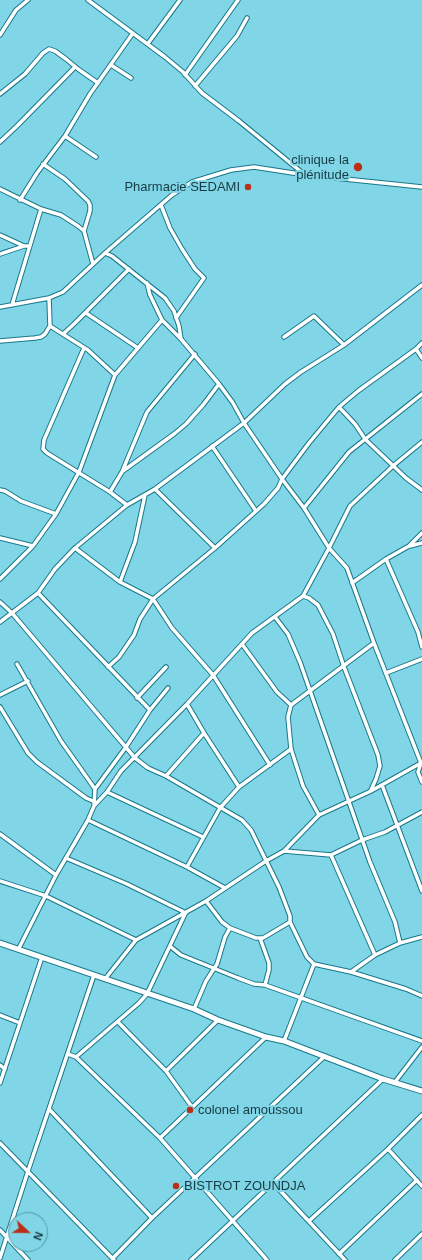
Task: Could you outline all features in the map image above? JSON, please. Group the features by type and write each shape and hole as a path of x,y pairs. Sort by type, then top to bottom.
{"street":[{"path":"0,34 16,10 28,0"},
{"path":"88,0 165,57 195,86 306,175"},
{"path":"149,42 180,0"},
{"path":"185,75 238,0"},
{"path":"195,86 237,36 247,18"},
{"path":"20,200 43,164 65,136 90,94 133,33"},
{"path":"0,94 25,74 43,53 49,49 55,51 98,83"},
{"path":"111,65 130,78"},
{"path":"0,142 76,67"},
{"path":"65,136 96,157"},
{"path":"43,164 65,179 88,201 90,211 84,231 93,264"},
{"path":"0,307 49,298 63,292 105,253 172,195 192,182 231,170 254,167 306,175 422,187"},
{"path":"0,189 20,200 67,218 84,231"},
{"path":"161,205 170,228 182,249 195,269 204,278 176,318"},
{"path":"12,305 41,209"},
{"path":"0,235 24,246"},
{"path":"0,254 24,246 29,246"},
{"path":"105,253 112,256 165,298 174,311 179,326 181,339"},
{"path":"62,334 86,313 129,269"},
{"path":"147,283 150,295 162,320 195,354 219,384 282,479 304,508 329,548 347,568 374,643 422,762 418,772 422,782"},
{"path":"0,622 38,593 55,569 75,548 127,505 155,489 244,423 285,384 344,345 422,285"},
{"path":"0,341 41,337 50,326 49,298"},
{"path":"86,313 138,348"},
{"path":"284,337 314,316 344,345"},
{"path":"0,579 33,546 56,514 79,472 115,375 162,320"},
{"path":"50,326 84,348 115,375"},
{"path":"108,667 119,657 134,635 140,618 153,599 215,548 256,511 278,488 282,479 309,443 339,407 358,391 416,349 422,342"},
{"path":"84,348 44,440 43,449 110,492 127,505"},
{"path":"416,349 422,358"},
{"path":"110,492 122,472 147,412 195,354"},
{"path":"122,472 186,424 219,384"},
{"path":"304,508 349,452 422,394"},
{"path":"339,407 355,424 365,439 406,478 422,490"},
{"path":"94,806 107,792 121,771 187,704 252,633 303,596 350,506 394,465 422,442"},
{"path":"212,446 256,511"},
{"path":"155,489 215,548"},
{"path":"0,490 5,491 21,501 56,514"},
{"path":"120,582 135,542 145,495"},
{"path":"352,583 386,559 409,546 422,533"},
{"path":"0,538 33,546"},
{"path":"409,546 422,543"},
{"path":"75,548 120,582 153,599 172,628 213,675 270,765"},
{"path":"386,559 418,632 422,647"},
{"path":"38,593 150,710"},
{"path":"303,596 309,598 318,605 333,634 378,755 380,766 371,791"},
{"path":"0,602 12,613 135,758 148,768 166,776 242,820 247,825 251,830 279,887 290,916 290,922 307,957 314,964 350,972 406,989 422,996"},
{"path":"275,617 288,634 310,691 370,862 395,922 400,943"},
{"path":"418,632 422,628"},
{"path":"319,815 303,786 291,749 288,717 291,705 344,667 374,643"},
{"path":"242,644 277,692 291,705"},
{"path":"386,673 422,659"},
{"path":"17,664 61,741 95,789 95,802 88,820 56,876 19,948"},
{"path":"137,698 166,667"},
{"path":"0,695 28,681"},
{"path":"95,789 126,747 150,710 168,688"},
{"path":"187,704 239,787"},
{"path":"0,706 28,753 37,762 86,798 95,802"},
{"path":"166,776 204,733"},
{"path":"187,868 220,808 239,787 291,749"},
{"path":"104,979 136,940 206,901 266,861 284,851 319,815 371,791 422,762"},
{"path":"382,785 422,891"},
{"path":"107,792 203,838"},
{"path":"284,851 332,855 362,840 385,832 422,812"},
{"path":"88,820 225,888"},
{"path":"0,834 56,876"},
{"path":"332,855 375,955"},
{"path":"66,858 127,884 186,913"},
{"path":"0,881 46,896 136,940"},
{"path":"206,901 222,922 230,928 260,938 290,922"},
{"path":"76,1057 118,1022 147,994 186,913"},
{"path":"194,1009 206,981 214,969 230,928"},
{"path":"350,972 375,955 400,943 422,937"},
{"path":"260,938 269,963 266,986"},
{"path":"0,943 19,948 147,994 194,1009 218,1020 266,1037 284,1041 422,1091"},
{"path":"170,947 181,955 254,984 266,986 422,1041"},
{"path":"0,1083 42,957"},
{"path":"284,1041 314,964"},
{"path":"0,1258 94,975"},
{"path":"0,1015 20,1023"},
{"path":"166,1071 218,1020"},
{"path":"118,1022 166,1071 192,1107"},
{"path":"160,1138 266,1037"},
{"path":"395,1082 422,1047"},
{"path":"68,1054 76,1057 160,1138 267,1260"},
{"path":"0,1143 113,1259 152,1218 325,1056"},
{"path":"0,1065 5,1070"},
{"path":"191,1260 383,1078"},
{"path":"49,1109 152,1218"},
{"path":"309,1221 388,1149 422,1115"},
{"path":"388,1149 422,1186"},
{"path":"339,1254 417,1180"},
{"path":"272,1183 345,1260"},
{"path":"0,1230 28,1260"},
{"path":"395,1260 422,1234"}],"place":[{"name":"clinique la plénitude","path":"358,167"},
{"name":"Pharmacie SEDAMI","path":"248,187"},
{"name":"colonel amoussou","path":"190,1110"},
{"name":"BISTROT ZOUNDJA","path":"176,1186"}]}
